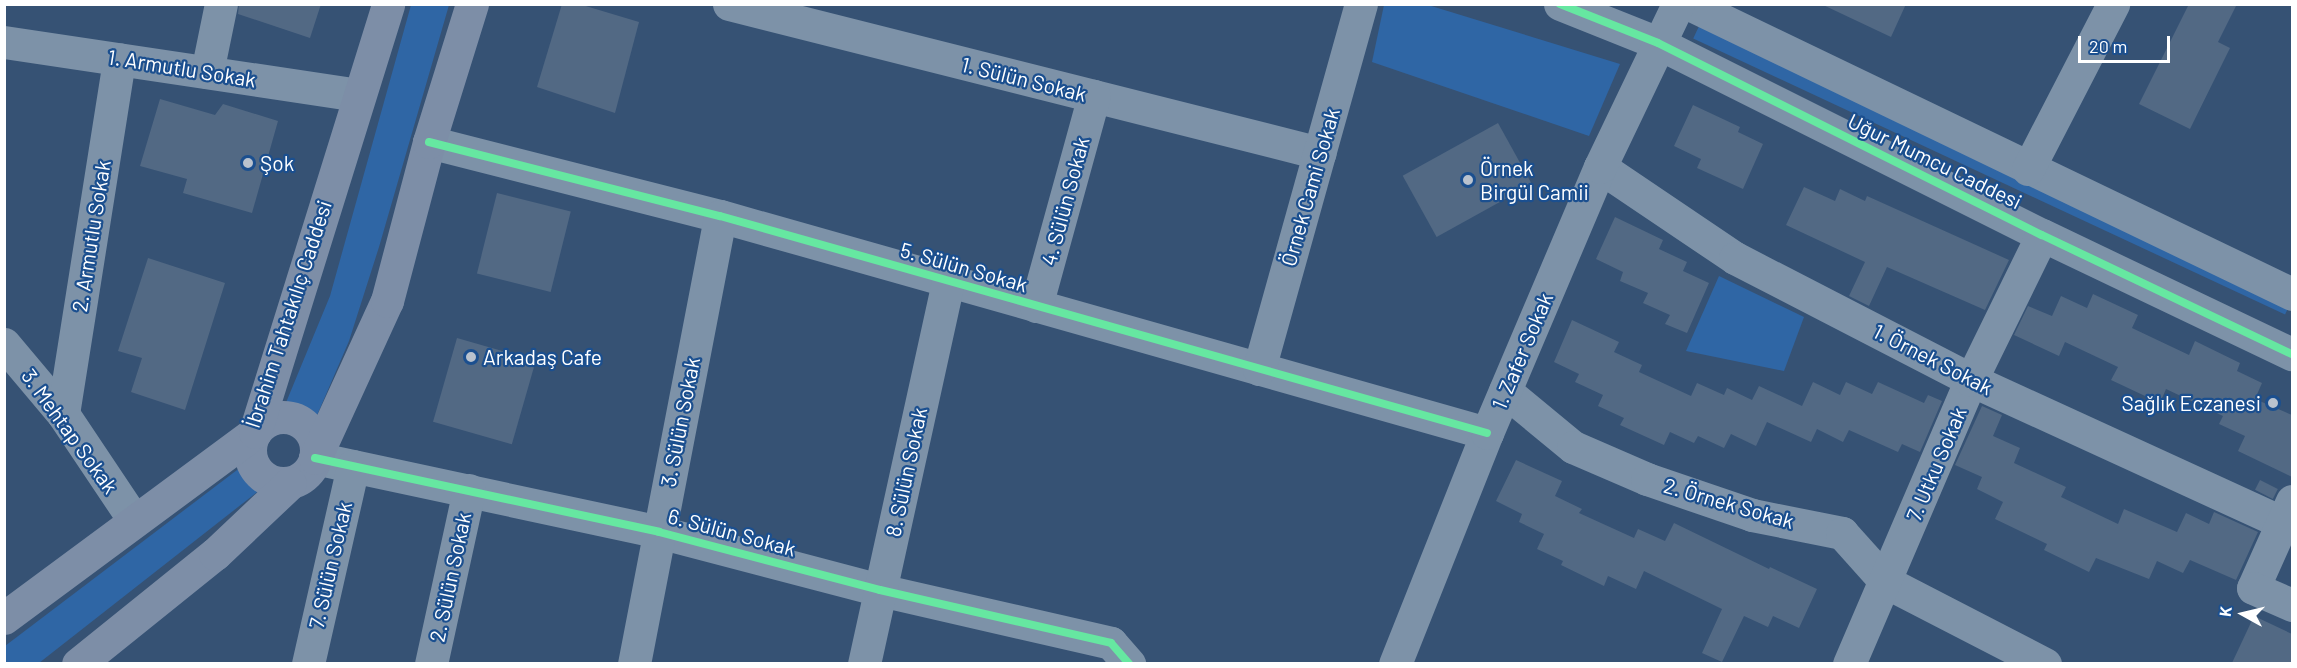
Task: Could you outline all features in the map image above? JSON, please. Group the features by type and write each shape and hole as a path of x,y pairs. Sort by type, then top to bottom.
{"main road":[{"name":"İbrahim Tahtakılıç Caddesi","path":"4,618 255,432 388,4"},
{"path":"78,663 215,554 290,483 307,474 387,301 429,142 472,4"},
{"path":"290,483 271,482 255,470 249,451 255,432 269,420 287,417 296,419 304,424 315,440 315,458"}],"street":[{"path":"207,72 221,4"},
{"name":"1. Sülün Sokak","path":"729,4 1320,153"},
{"name":"Örnek Cami Sokak","path":"1259,369 1361,4"},
{"name":"Uğur Mumcu Caddesi","path":"1560,4 1658,44 2042,235 2292,354"},
{"name":"1. Zafer Sokak","path":"1395,663 1487,433 1600,167 1678,4"},
{"name":"Uğur Mumcu Caddesi","path":"1689,4 2292,294"},
{"path":"2028,169 2113,4"},
{"name":"1. Armutlu Sokak","path":"4,42 359,95"},
{"name":"2. Armutlu Sokak","path":"63,414 119,59"},
{"name":"4. Sülün Sokak","path":"1036,306 1094,96"},
{"name":"5. Sülün Sokak","path":"429,142 720,216 1487,433"},
{"name":"1. Örnek Sokak","path":"1600,167 1735,258 1971,380 2288,512"},
{"name":"3. Sülün Sokak","path":"634,663 720,216"},
{"name":"7. Utku Sokak","path":"1849,663 1886,582 1971,380 2042,235"},
{"name":"8. Sülün Sokak","path":"864,663 948,281"},
{"name":"3. Mehtap Sokak","path":"4,344 63,414 134,520"},
{"name":"2. Örnek Sokak","path":"1505,391 1573,447 1647,479 1752,515 1842,533 1886,582 2045,663"},
{"name":"6. Sülün Sokak","path":"315,458 659,532 1120,653"},
{"name":"7. Sülün Sokak","path":"308,663 353,466"},
{"name":"2. Sülün Sokak","path":"431,663 469,490"},
{"path":"2288,512 2253,588 2292,605"},
{"path":"1084,663 1120,653"}],"shaded area":[{"path":"411,5 449,5 379,247 349,341 315,420 285,405 330,296"},
{"path":"1384,5 1428,5 1620,64 1589,136 1372,62"},
{"path":"1700,24 2292,300 2285,314 1693,39"},
{"path":"1719,276 1804,317 1784,371 1686,351"},
{"path":"241,467 261,489 39,663 5,664 5,646"}],"building":[{"path":"239,4 321,4 310,38 238,14"},
{"path":"562,4 579,4 639,22 615,113 537,87"},
{"path":"1821,4 1906,4 1891,37"},
{"path":"2189,4 2237,4 2218,42 2230,48 2190,129 2139,104"},
{"path":"160,99 215,115 223,104 278,121 252,213 183,193 187,179 140,166"},
{"path":"1693,105 1740,127 1738,132 1763,144 1743,189 1697,168 1701,159 1674,146"},
{"name":"Örnek Birgül Camii","path":"1498,123 1532,184 1437,237 1403,176"},
{"path":"1804,187 1835,201 1840,189 1865,201 1867,196 2009,260 1985,310 1887,267 1869,306 1849,296 1865,262 1786,225"},
{"path":"497,193 571,211 551,292 477,274"},
{"path":"1615,217 1663,240 1659,249 1687,262 1683,271 1709,283 1687,333 1665,324 1670,315 1643,303 1648,293 1620,281 1623,272 1596,259"},
{"path":"148,258 225,283 185,410 131,392 142,358 118,351"},
{"path":"2093,294 2138,315 2132,328 2189,355 2195,341 2240,363 2237,371 2262,383 2255,399 2292,415 2292,477 2238,451 2245,436 2219,424 2223,416 2166,389 2160,403 2111,380 2118,367 2065,342 2059,356 2014,335 2028,306 2052,316 2061,296 2087,308"},
{"path":"1572,320 1619,342 1614,352 1642,365 1639,372 1691,396 1697,383 1724,395 1727,388 1752,400 1759,386 1802,406 1813,382 1840,395 1846,382 1872,394 1878,382 1924,403 1928,395 1942,401 1920,452 1902,444 1898,452 1849,430 1843,442 1817,429 1811,442 1767,422 1756,446 1731,434 1724,448 1698,436 1694,443 1670,432 1664,445 1620,425 1624,418 1598,406 1603,395 1575,382 1579,374 1554,362"},
{"path":"457,338 536,361 512,444 433,422"},
{"path":"1982,406 2002,415 1993,436 2020,448 2014,463 2066,487 2061,497 2118,524 2124,509 2177,532 2186,513 2209,524 2214,512 2258,532 2236,580 2190,560 2183,573 2157,561 2149,579 2096,558 2089,572 2044,550 2047,544 1995,519 2003,502 1977,489 1982,477 1955,465"},
{"path":"1516,460 1562,481 1555,496 1582,509 1579,513 1634,538 1638,529 1665,541 1674,523 1769,569 1770,567 1817,589 1799,628 1773,616 1768,627 1744,616 1722,662 1702,653 1722,609 1644,571 1636,589 1608,576 1604,586 1561,565 1563,561 1537,549 1544,534 1519,522 1522,514 1496,501"},
{"path":"2260,480 2278,489 2273,499 2255,490"},
{"path":"2254,616 2292,634 2292,663 2232,663"}],"cycle path":[{"path":"1560,4 1658,43 2042,235 2292,354"},
{"path":"429,142 720,216 1487,433"},
{"path":"315,458 659,532 880,590 1111,643 1129,664"}],"place":[{"name":"Şok","path":"248,163"},
{"name":"Örnek Birgül Camii","path":"1468,180"},
{"name":"Arkadaş Cafe","path":"471,357"},
{"name":"Sağlık Eczanesi","path":"2273,403"}]}
